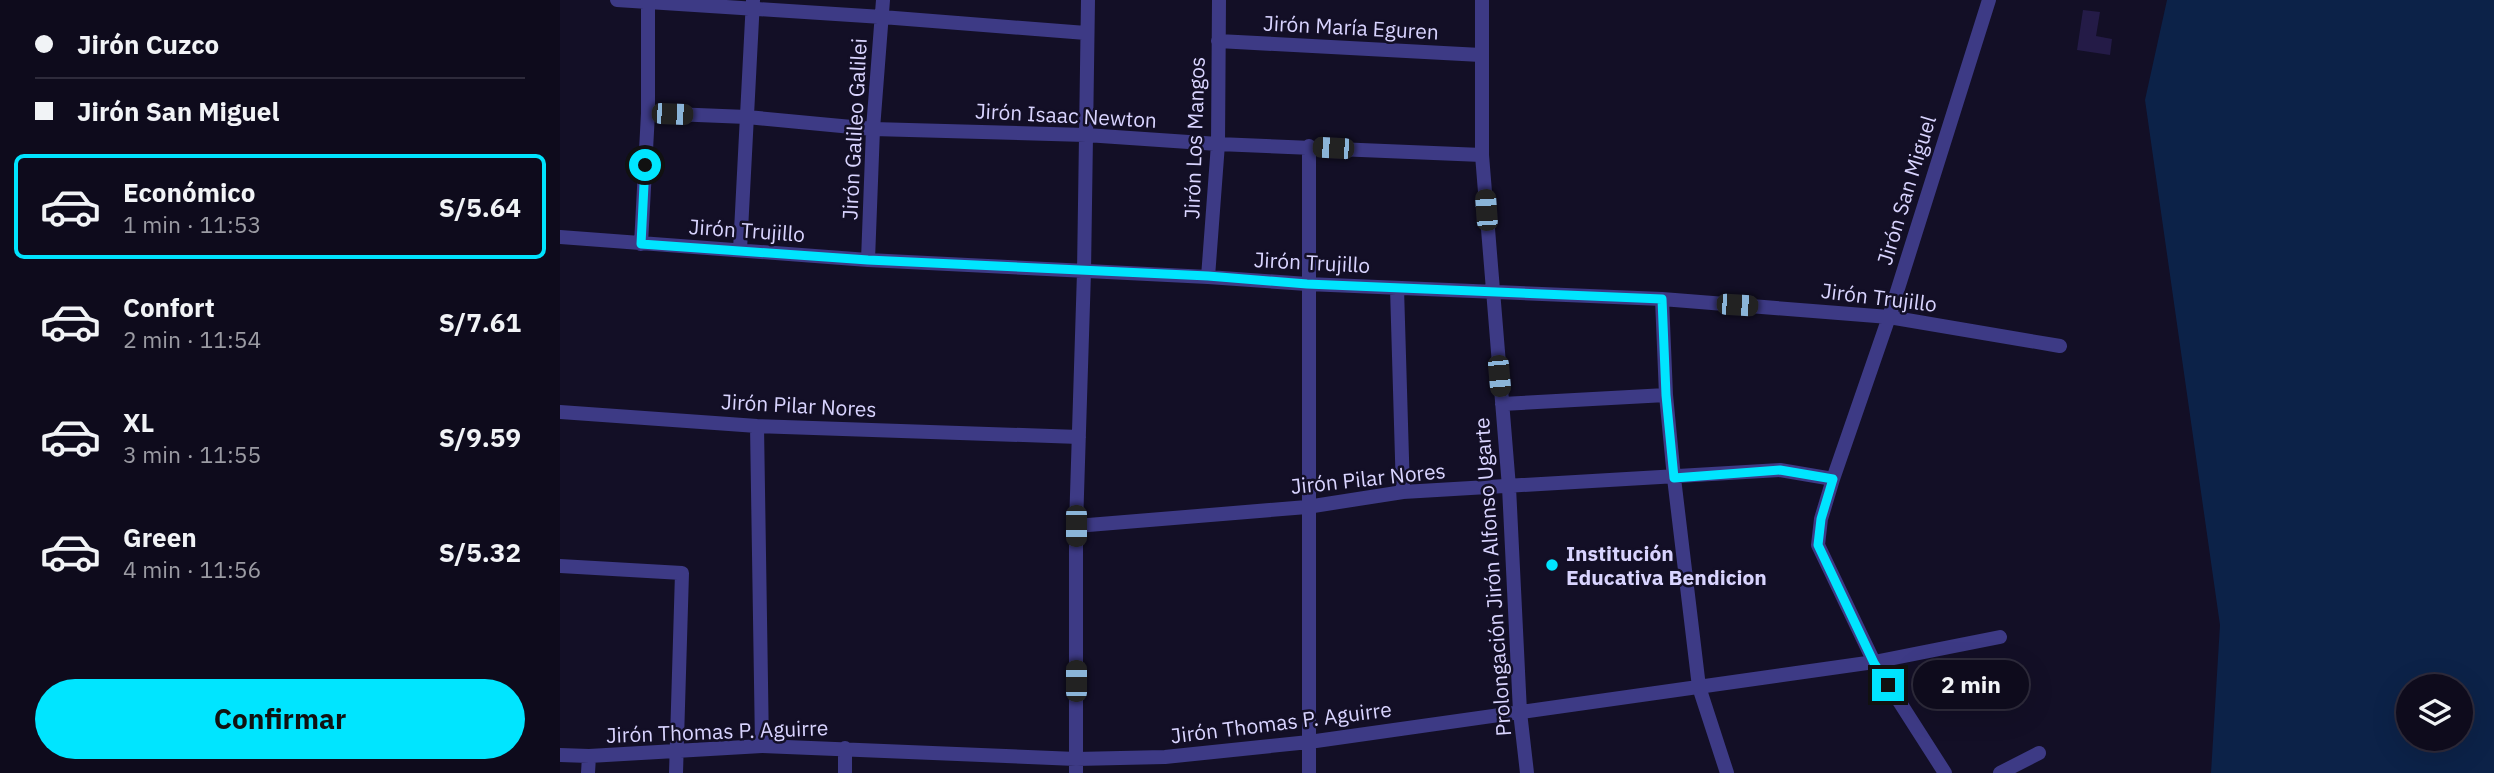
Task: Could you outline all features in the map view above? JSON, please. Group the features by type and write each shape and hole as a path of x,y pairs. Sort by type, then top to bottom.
{"street":[{"path":"617,0 752,5 1086,33"},
{"name":"Jirón Galileo Galilei","path":"868,260 873,129 883,0"},
{"path":"1076,766 1076,526 1084,272 1088,0"},
{"name":"Jirón Los Mangos","path":"1208,276 1218,144 1219,0"},
{"name":"Prolongación Jirón Alfonso Ugarte","path":"1482,0 1482,155 1509,487 1520,712 1527,773"},
{"name":"Jirón San Miguel","path":"1945,773 1874,663 1818,545 1821,519 1833,479 1889,317 1989,0"},
{"path":"641,244 648,113 648,1"},
{"path":"740,250 752,5"},
{"name":"Jirón María Eguren","path":"1218,41 1481,55"},
{"name":"Jirón Isaac Newton","path":"648,113 747,117 873,129 1086,135 1218,144 1482,155"},
{"path":"1308,146 1309,773"},
{"name":"Jirón Trujillo","path":"560,237 868,260 1208,276 1307,284 1662,299 1889,317 2060,346"},
{"path":"1397,288 1403,492"},
{"path":"1662,299 1666,395 1699,687 1727,773"},
{"path":"1502,404 1666,395"},
{"name":"Jirón Pilar Nores","path":"560,412 757,426 1079,437"},
{"path":"757,426 762,746"},
{"name":"Jirón Pilar Nores","path":"1076,526 1307,507 1403,492 1780,470 1833,479"},
{"path":"560,566 682,573 676,773"},
{"name":"Jirón Thomas P. Aguirre","path":"560,755 589,756 762,746 845,748 1076,766 1308,742 1874,663 2000,637"},
{"path":"845,748 845,773"},
{"path":"2000,773 2039,753"},
{"path":"588,773 589,756"}],"water":[{"path":"2167,0 2494,0 2494,773 2211,773 2220,625 2145,100"}],"building":[{"path":"2083,10 2100,12 2096,36 2112,39 2110,55 2077,50"}],"place":[{"name":"Institución Educativa Bendicion","path":"1552,565"}],"route":[{"path":"645,165 641,244 1084,272 1662,299 1666,395 1674,478 1780,470 1833,479 1821,519 1818,545 1874,663 1888,685"}]}
